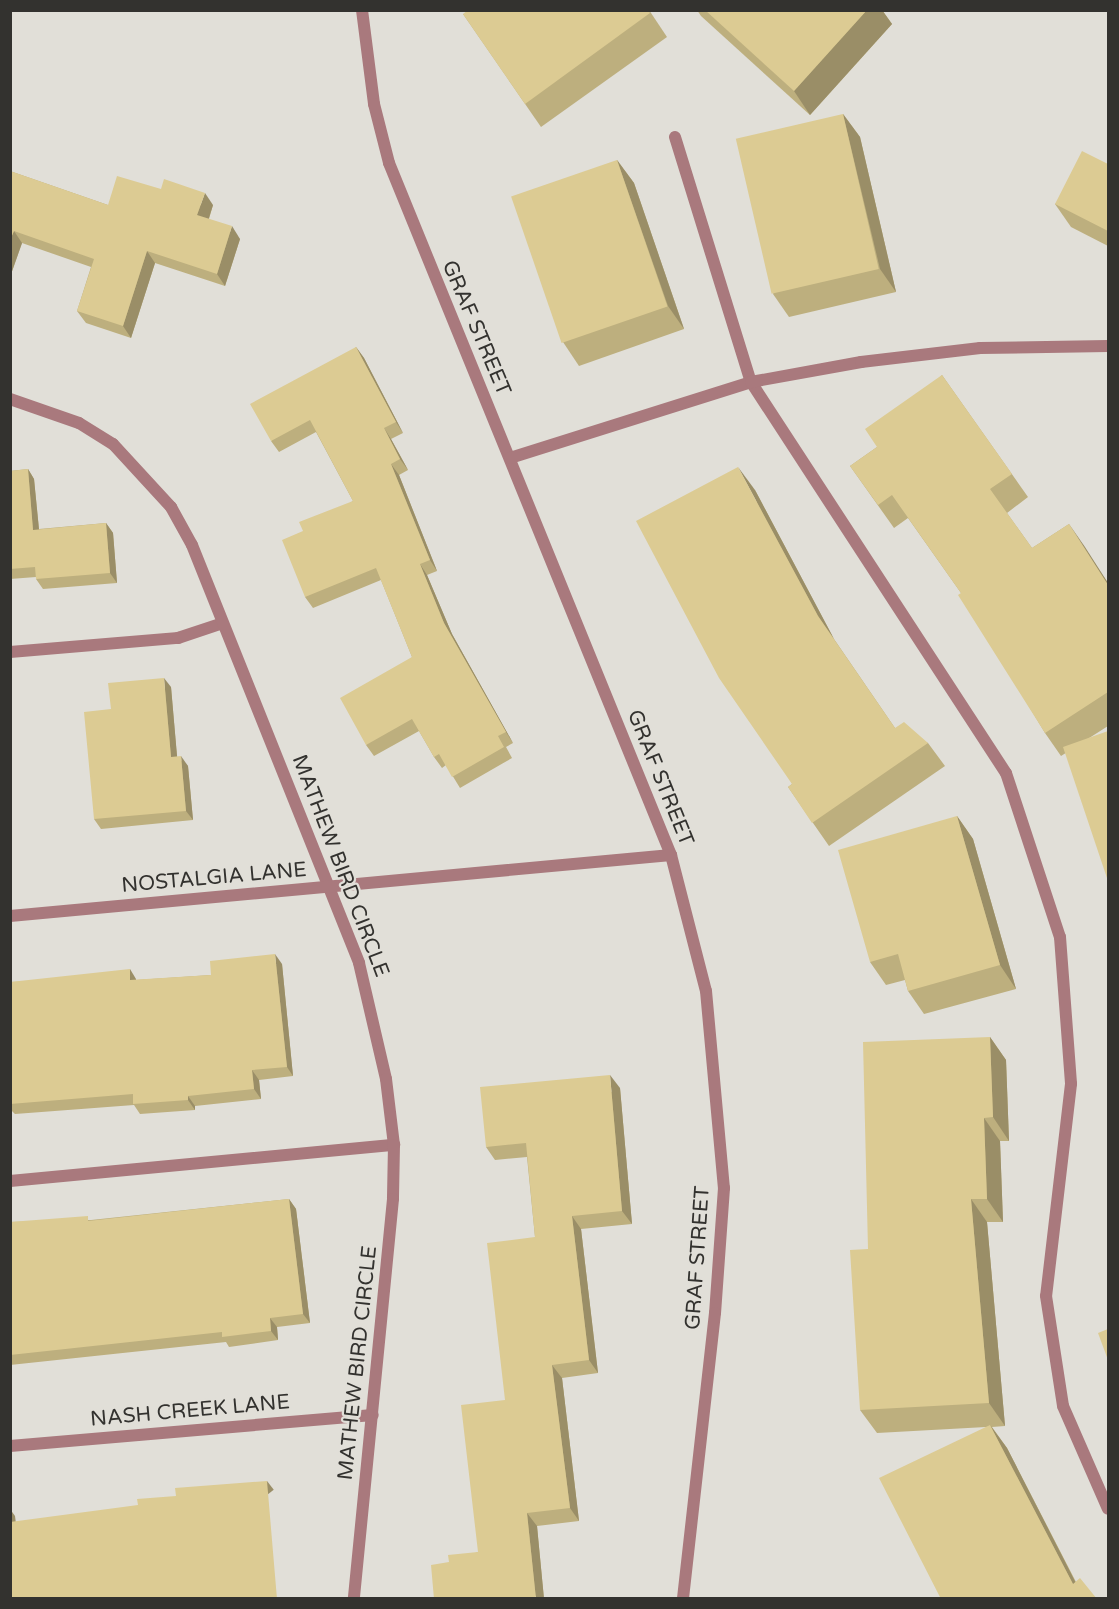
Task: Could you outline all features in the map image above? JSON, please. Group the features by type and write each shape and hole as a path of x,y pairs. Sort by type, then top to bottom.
{"street":[{"name":"GRAF STREET","path":"362,10 374,104 389,163 671,855 706,991 724,1188 715,1313 683,1599"},
{"path":"675,138 751,382 1006,773 1060,937 1071,1084 1046,1296 1063,1406 1108,1509"},
{"path":"510,458 751,382 861,362 980,348 1108,346"},
{"name":"MATHEW BIRD CIRCLE","path":"10,399 79,423 113,444 146,476 171,507 192,545 331,887 359,963 374,1019 394,1145 389,1263 354,1599"},
{"path":"10,652 178,638 223,623"},
{"name":"NOSTALGIA LANE","path":"10,916 671,855"},
{"path":"10,1181 394,1145"},
{"name":"NASH CREEK LANE","path":"10,1446 373,1414"}],"building":[{"path":"468,10 648,10 650,13 525,104 463,14"},
{"path":"705,10 867,10 794,91"},
{"path":"843,114 879,269 772,294 736,139"},
{"path":"1082,151 1108,164 1108,231 1055,204"},
{"path":"617,160 667,307 562,343 511,196"},
{"path":"10,171 108,205 117,176 161,189 164,179 205,193 197,215 232,226 217,274 147,251 123,326 77,311 94,259 14,231 10,240"},
{"path":"356,347 396,422 384,428 400,459 391,464 430,560 420,564 444,623 506,732 498,736 504,747 452,777 439,754 434,757 412,719 366,745 340,698 412,657 376,568 305,597 282,540 303,531 299,522 353,501 310,420 271,441 250,404"},
{"path":"942,375 1012,474 990,489 1032,548 1069,524 1108,585 1108,692 1045,733 958,595 961,593 892,495 878,505 850,466 877,447 865,429"},
{"path":"738,467 818,616 895,728 904,722 928,743 812,823 788,787 792,784 719,678 636,521"},
{"path":"28,469 33,530 106,523 110,573 36,579 35,567 10,569 10,471"},
{"path":"164,678 171,757 181,756 186,811 94,819 84,712 111,709 108,683"},
{"path":"1108,731 1108,881 1063,747"},
{"path":"957,816 1000,965 908,991 898,954 870,962 838,850"},
{"path":"275,954 287,1067 252,1070 254,1089 188,1096 188,1100 133,1104 133,1094 10,1104 10,982 130,969 130,980 211,975 210,961"},
{"path":"990,1037 993,1117 984,1118 987,1199 971,1199 989,1403 860,1410 850,1250 868,1249 863,1042"},
{"path":"610,1075 622,1211 572,1216 589,1360 552,1365 570,1508 527,1513 536,1599 434,1599 431,1565 449,1562 448,1555 478,1552 461,1405 505,1400 487,1243 535,1237 526,1143 486,1147 480,1087"},
{"path":"289,1199 303,1314 270,1318 271,1331 222,1337 222,1332 10,1355 10,1222 88,1216 88,1221"},
{"path":"1108,1329 1108,1360 1098,1333"},
{"path":"990,1425 1073,1584 1080,1578 1097,1599 941,1599 879,1478"},
{"path":"267,1481 277,1599 10,1599 10,1522 138,1505 137,1499 176,1496 175,1488"}]}
